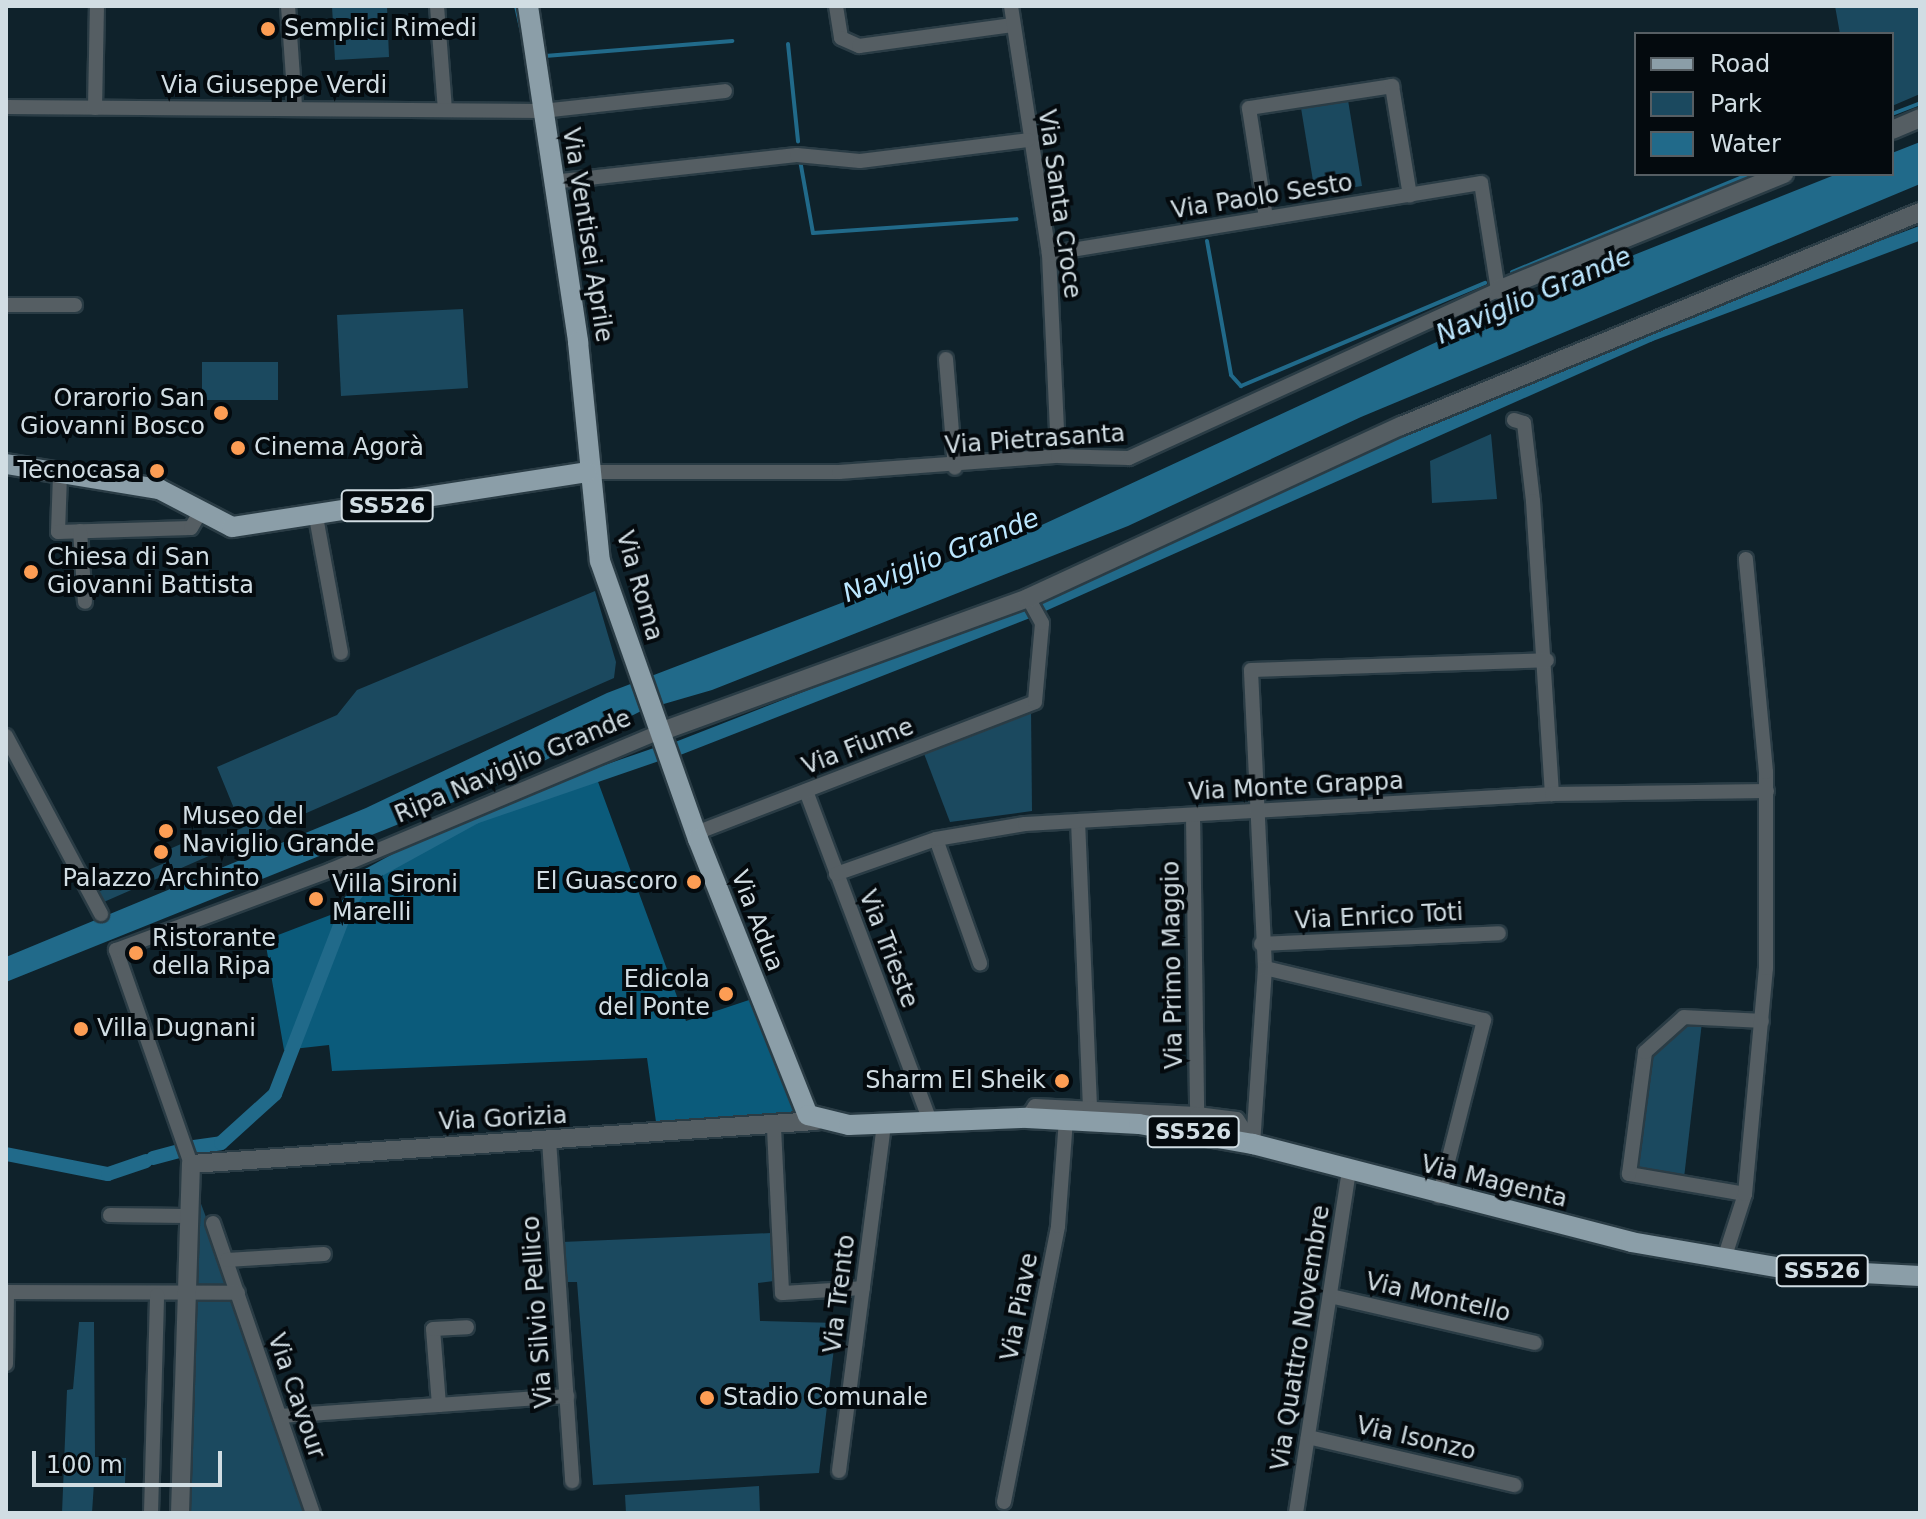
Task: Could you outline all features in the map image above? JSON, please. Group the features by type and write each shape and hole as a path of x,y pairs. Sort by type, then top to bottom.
{"main road":[{"name":"Via Ventisei Aprile","path":"528,6 578,342 587,472"},
{"name":"SS526","path":"6,464 159,489 223,526 316,517 550,481"},
{"path":"550,481 587,472"},
{"name":"Via Roma","path":"587,472 600,561 658,725"},
{"name":"Via Roma","path":"550,481 576,491 594,516"},
{"name":"Via Adua","path":"658,725 801,1106 816,1121"},
{"name":"Via Magenta","path":"816,1121 884,1124 1066,1119 1253,1144 1439,1196 1724,1259"},
{"name":"SS526","path":"1724,1259 1920,1276"}],"street":[{"path":"95,108 97,6"},
{"path":"288,6 295,107"},
{"path":"437,6 445,109"},
{"path":"836,6 841,38 859,46 1013,25"},
{"name":"Via Santa Croce","path":"1011,6 1028,140 1049,254 1058,456"},
{"path":"1266,218 1249,108 1392,86 1410,196"},
{"name":"Via Giuseppe Verdi","path":"6,107 542,111 725,91"},
{"path":"1894,129 1920,118"},
{"path":"552,182 797,155 860,161 1028,140"},
{"path":"1498,290 1779,176"},
{"name":"Via Paolo Sesto","path":"1049,254 1481,183 1498,290"},
{"path":"658,725 1031,605 1401,426 1920,212"},
{"name":"Via Pietrasanta","path":"587,472 955,468 1058,456 1129,458 1157,448 1498,290"},
{"path":"6,305 75,305"},
{"path":"946,359 955,468"},
{"path":"1514,420 1524,423 1547,660 1552,794"},
{"path":"585,445 596,459 626,472"},
{"path":"60,475 58,532 191,528 201,511"},
{"path":"316,517 341,653"},
{"path":"80,531 85,602"},
{"path":"1724,1259 1745,1194 1762,1021 1767,791 1746,559"},
{"name":"Via Fiume","path":"696,833 1035,702 1042,623 1031,605"},
{"name":"Via Enrico Toti","path":"1253,1144 1265,968 1254,813 1251,670 1547,660"},
{"name":"Ripa Naviglio Grande","path":"191,1164 116,950 331,870 658,725"},
{"path":"6,736 101,914"},
{"name":"Via Trieste","path":"806,791 930,1121"},
{"name":"Via Monte Grappa","path":"836,874 936,839 1078,821 1552,794 1767,791"},
{"name":"Via Primo Maggio","path":"1193,815 1197,1114"},
{"path":"1078,821 1090,1108"},
{"path":"936,839 980,963"},
{"name":"Via Enrico Toti","path":"1261,944 1499,933"},
{"path":"1265,968 1484,1020 1439,1196"},
{"path":"1745,1194 1629,1174 1645,1052 1684,1017 1762,1021"},
{"name":"Via Magenta","path":"1027,1118 1035,1106 1197,1114 1237,1119"},
{"path":"1253,1144 1237,1119 1256,1106"},
{"name":"Via Piave","path":"1004,1502 1058,1226 1066,1119"},
{"name":"Via Gorizia","path":"191,1164 774,1128 816,1121"},
{"name":"Via Trento","path":"839,1471 884,1124"},
{"path":"774,1128 782,1293 863,1288"},
{"name":"Via Silvio Pellico","path":"549,1140 572,1481"},
{"path":"180,1513 185,1216 191,1164"},
{"name":"Via Quattro Novembre","path":"1296,1513 1349,1170"},
{"path":"110,1215 185,1216"},
{"name":"Via Cavour","path":"213,1223 313,1513"},
{"path":"227,1260 324,1254"},
{"path":"6,1364 7,1292 183,1296 238,1293"},
{"path":"151,1513 157,1295"},
{"name":"Via Montello","path":"1330,1296 1535,1343"},
{"path":"439,1405 433,1329 467,1327"},
{"path":"280,1416 567,1396"},
{"name":"Via Isonzo","path":"1308,1437 1514,1485"}],"green space":[{"path":"332,6 387,6 389,57 335,60"},
{"path":"1835,6 1920,6 1920,94 1894,105 1894,32 1840,32"},
{"path":"1348,100 1362,186 1315,193 1301,108"},
{"path":"463,309 468,388 341,396 337,315"},
{"path":"202,362 278,362 278,400 202,400"},
{"path":"1491,434 1497,499 1432,503 1430,461"},
{"path":"595,591 616,662 614,678 97,905 91,895 169,861 165,851 181,844 186,853 242,828 217,767 337,715 357,690"},
{"path":"1031,708 1032,811 950,822 923,751"},
{"path":"1702,1022 1684,1178 1634,1170 1651,1054 1682,1026"},
{"path":"197,1193 233,1290 190,1292"},
{"name":"Stadio Comunale","path":"771,1233 774,1281 758,1283 760,1321 837,1323 819,1473 593,1485 577,1282 564,1282 562,1242"},
{"path":"236,1297 309,1513 187,1513 190,1301"},
{"path":"79,1322 94,1322 95,1457 126,1458 125,1483 94,1483 92,1513 62,1513 67,1390 73,1389"},
{"path":"759,1486 760,1513 626,1513 625,1495"}],"shaded area":[{"path":"597,779 686,1021 752,999 800,1119 656,1122 647,1058 332,1071 329,1045 284,1050 265,940 346,909 403,850"}],"water":[{"path":"1920,142 1920,184 1361,417 1128,526 712,690 643,710 501,783 6,982 6,957 366,808 607,693 1031,530 1566,282 1832,176 1894,176 1894,152"}],"waterway":[{"path":"516,6 528,59"},
{"path":"545,56 732,41"},
{"path":"788,44 798,141"},
{"path":"1894,113 1920,103"},
{"path":"800,160 813,233 1017,219"},
{"path":"1512,272 1745,176"},
{"path":"679,748 1028,611 1649,335 1920,233"},
{"path":"1207,241 1231,375 1241,386 1485,283"},
{"path":"194,1147 221,1143 275,1094 348,905 369,875 475,817 655,755"},
{"path":"153,1158 182,1150"},
{"path":"6,1154 108,1174 146,1161"}],"place":[{"name":"Semplici Rimedi","path":"268,29"},
{"name":"Orarorio San Giovanni Bosco","path":"221,413"},
{"name":"Cinema Agorà","path":"238,448"},
{"name":"Tecnocasa","path":"157,471"},
{"name":"Chiesa di San Giovanni Battista","path":"31,572"},
{"name":"Museo del Naviglio Grande","path":"166,831"},
{"name":"Palazzo Archinto","path":"161,852"},
{"name":"El Guascoro","path":"694,882"},
{"name":"Villa Sironi Marelli","path":"316,899"},
{"name":"Ristorante della Ripa","path":"136,953"},
{"name":"Edicola del Ponte","path":"726,994"},
{"name":"Villa Dugnani","path":"81,1029"},
{"name":"Sharm El Sheik","path":"1062,1081"},
{"name":"Stadio Comunale","path":"707,1398"}],"water label":[{"name":"Naviglio Grande","path":"1534,296"},
{"name":"Naviglio Grande","path":"941,556"}]}
